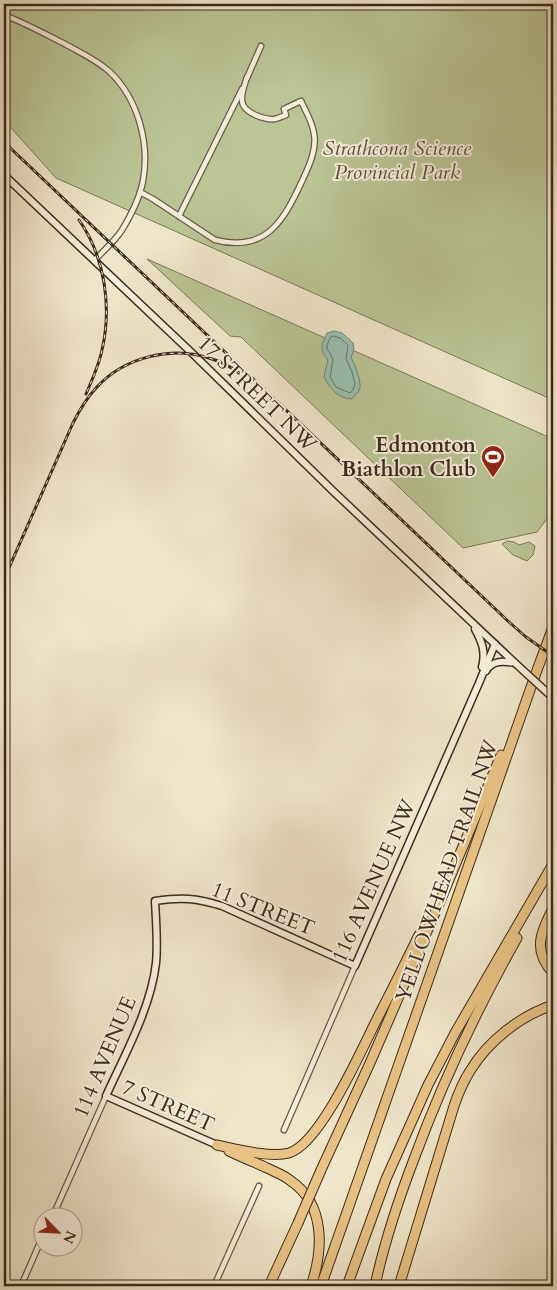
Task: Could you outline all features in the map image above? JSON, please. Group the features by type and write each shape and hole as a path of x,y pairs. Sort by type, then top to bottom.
{"highway":[{"name":"YELLOWHEAD TRAIL NW","path":"321,1286 553,628"},
{"path":"269,1286 442,899 499,760 530,691"},
{"path":"347,1286 386,1179 428,1085 455,1033 551,867"},
{"path":"375,1286 395,1212 438,1098 462,1042 524,926 551,867"},
{"path":"217,1145 268,1154 280,1154 296,1150 311,1136 327,1115 341,1091 423,927 442,899"},
{"path":"553,908 540,943 543,960 553,973"},
{"path":"399,1286 454,1106 470,1070 482,1053 518,1022 553,1005"},
{"path":"217,1145 283,1175 305,1194 316,1215 320,1242 318,1260 311,1286"},
{"path":"274,1286 284,1254"}],"street":[{"path":"4,15 24,22 94,60 110,72 120,82 134,105 139,118 145,169 140,192 122,230 94,260"},
{"path":"179,216 248,77 261,46"},
{"path":"140,192 215,240 236,244 249,242 267,234 278,224 295,196 309,164 315,140 312,126 301,102 284,109 286,114 274,119 258,116 249,111 243,105 242,100 248,77"},
{"name":"17 STREET NW","path":"4,175 193,354 341,499 552,697"},
{"path":"471,622 482,642 484,650 479,683"},
{"name":"116 AVENUE NW","path":"284,1130 479,683 494,644"},
{"path":"479,683 489,666 497,662 515,663"},
{"name":"11 STREET","path":"155,901 193,899 222,906 355,966"},
{"name":"114 AVENUE","path":"56,1208 148,1001 156,962 155,901"},
{"name":"7 STREET","path":"106,1096 217,1145"},
{"path":"214,1286 259,1186"},
{"path":"21,1286 33,1258"}],"green space":[{"name":"Strathcona Science Provincial Park","path":"4,4 547,4 553,12 553,400 56,178 4,120"},
{"path":"147,259 553,439 553,511 537,532 463,548 241,337 230,336"},
{"path":"507,541 519,545 529,542 535,546 533,555 527,561 513,555 502,544"}],"water":[{"path":"334,331 342,333 353,343 354,349 351,358 360,388 352,399 342,397 335,392 324,377 328,360 323,353 322,344 327,333"}],"railway":[{"path":"4,142 509,622 553,656"},
{"path":"79,220 95,250 104,283 106,300 105,334 102,350 86,394"},
{"path":"4,579 75,419 89,396 107,377 120,368 134,362 165,354 181,353 216,360 239,373"}],"place":[{"name":"Edmonton Biathlon Club","path":"493,478"}]}
